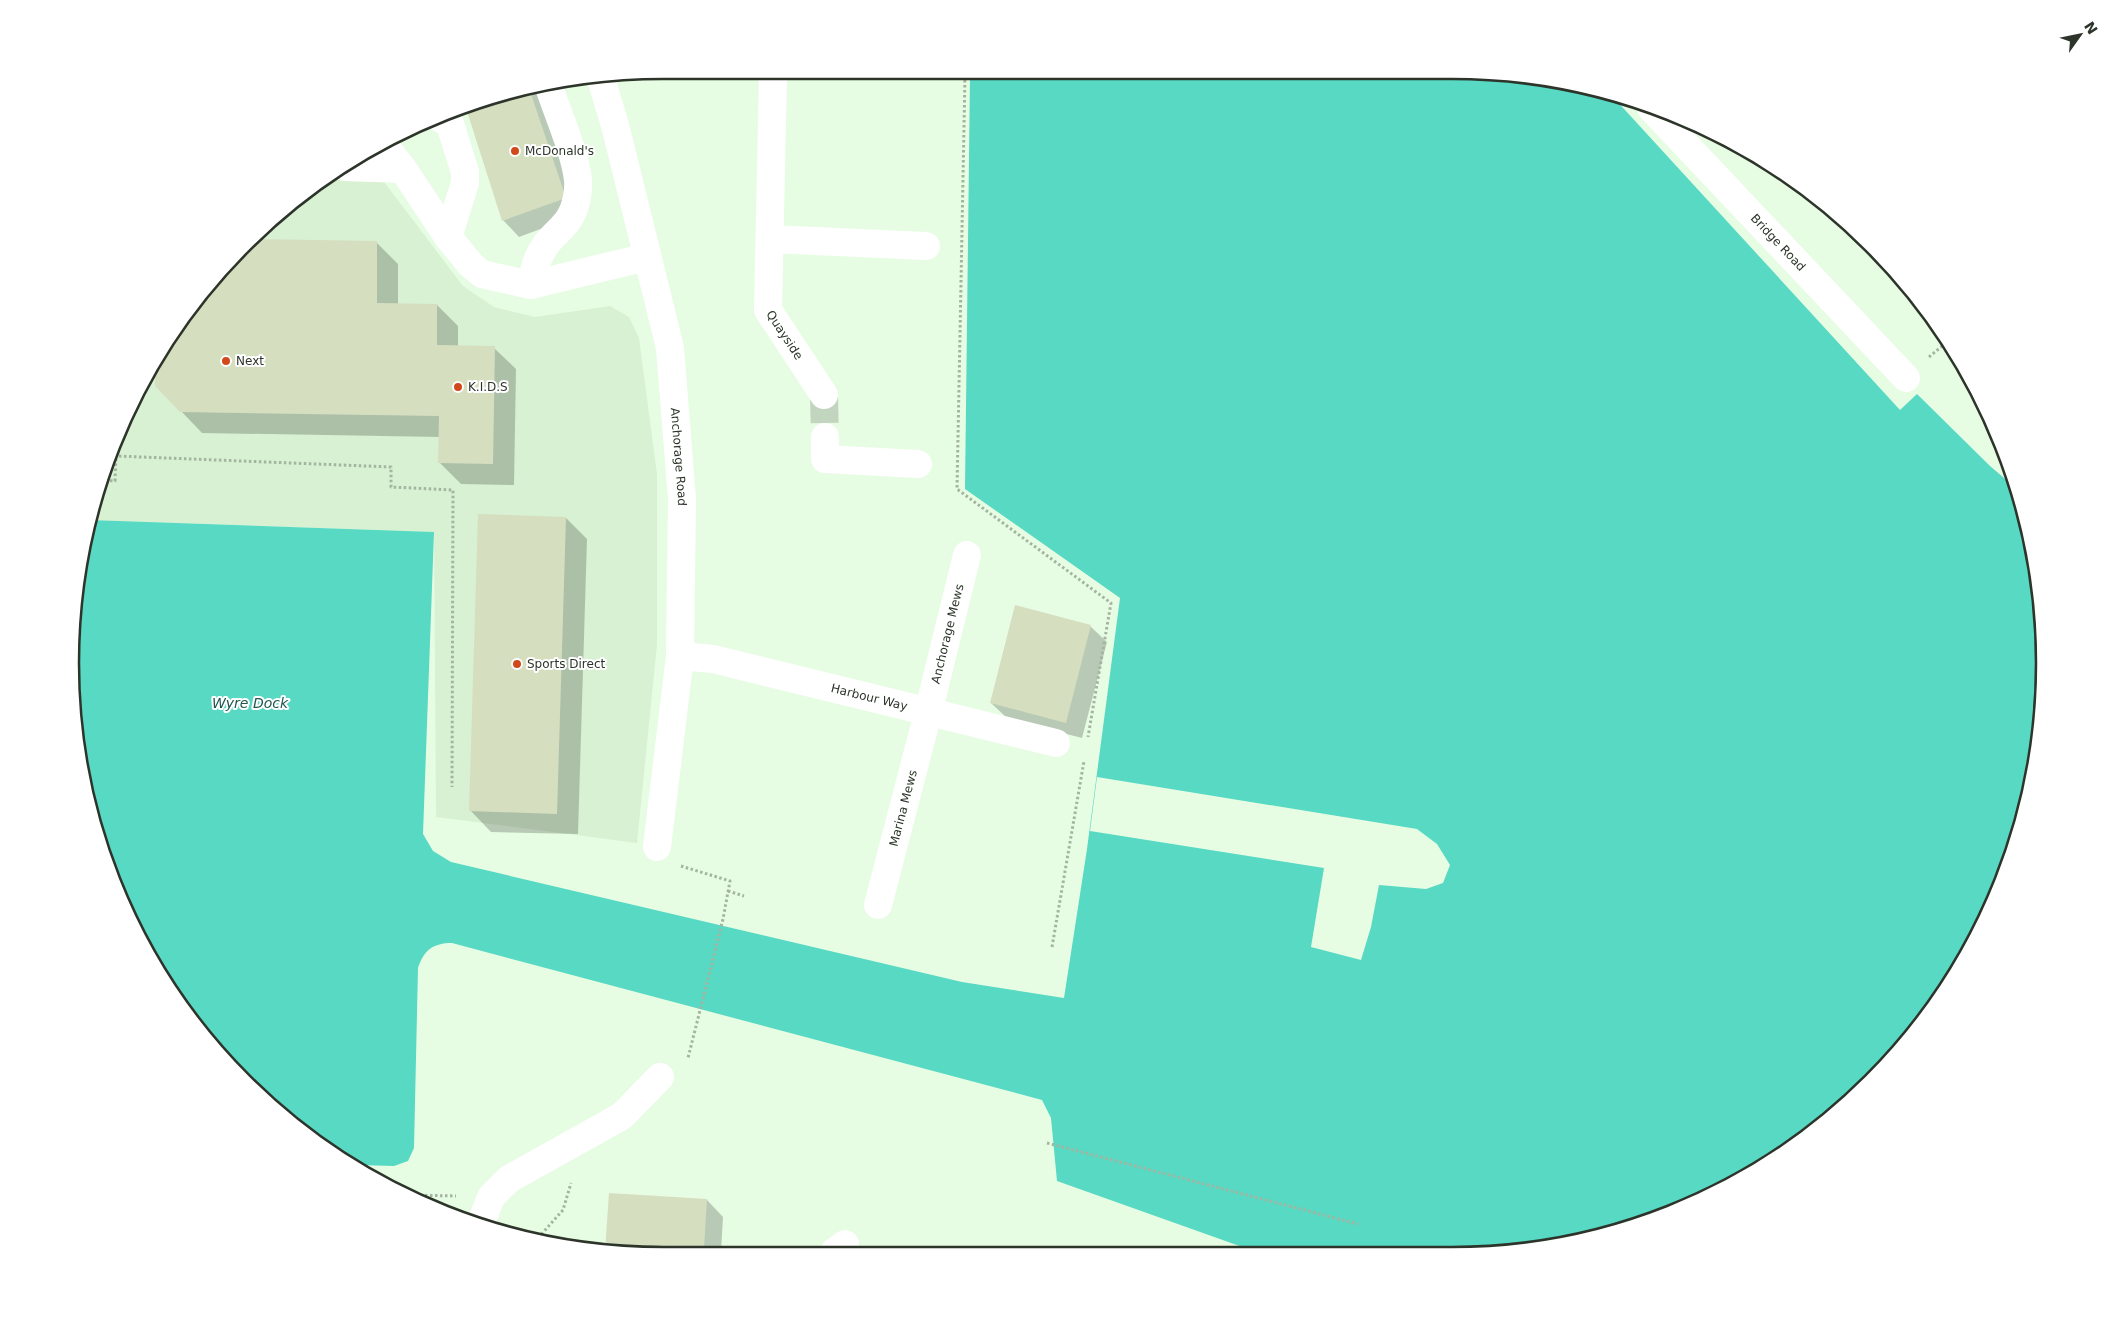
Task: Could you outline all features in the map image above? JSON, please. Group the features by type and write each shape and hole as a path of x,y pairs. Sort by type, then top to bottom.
{"street":[{"name":"Quayside","path":"773,79 768,310 824,395"},
{"name":"Anchorage Road","path":"602,82 671,358 682,499 680,656 657,847"},
{"path":"532,285 535,262 545,245 571,216 577,198 578,180 574,163 550,90"},
{"name":"Bridge Road","path":"1660,117 1906,378"},
{"path":"445,121 465,172 465,183 448,237"},
{"path":"387,148 403,169 448,237 471,265 482,274 532,285 647,257"},
{"path":"354,167 403,169"},
{"path":"770,239 926,246"},
{"path":"825,437 825,459 918,464"},
{"name":"Anchorage Mews","path":"928,713 967,554"},
{"name":"Harbour Way","path":"680,656 713,659 1056,743"},
{"name":"Marina Mews","path":"878,904 928,713"},
{"path":"483,1218 491,1197 509,1179 622,1116 660,1077"}],"path":[{"path":"965,79 957,489 1111,603 1088,741"},
{"path":"117,456 391,467 391,487 453,490 452,788"},
{"path":"108,481 115,481 116,459"},
{"path":"1052,947 1084,760"},
{"path":"657,847 680,866 730,880 723,919 686,1064"},
{"path":"728,891 744,896"},
{"path":"1047,1143 1358,1224"},
{"path":"425,1196 491,1197"}],"shaded area":[{"path":"367,159 463,286 494,307 535,317 610,306 629,317 639,338 657,474 657,645 637,843 436,817 434,532 97,520 123,439 139,405 177,338 199,307 250,250 278,224 307,199"}],"water":[{"name":"Wyre Dock","path":"970,79 1490,80 1566,90 1619,104 1900,410 1917,394 2007,480 2025,549 2031,587 2035,625 2035,701 2025,777 2005,851 1992,887 1958,955 1916,1019 1865,1076 1808,1127 1744,1169 1676,1203 1640,1216 1566,1236 1490,1246 1242,1247 1057,1181 1051,1118 1042,1100 452,943 434,946 423,956 418,968 414,1148 408,1161 394,1166 365,1165 307,1127 250,1076 199,1019 157,955 123,887 110,851 90,777 84,739 80,701 80,625 90,549 97,520 434,532 423,834 433,851 451,862 962,982 1064,998 1087,849 1120,598 965,489"}],"pier":[{"path":"1097,777 1417,829 1437,844 1450,865 1443,883 1426,889 1379,885 1371,927 1361,960 1311,947 1324,868 1090,831"}],"building":[{"name":"McDonald's","path":"531,94 566,198 502,221 467,113"},
{"path":"262,239 377,241 377,303 437,304 437,345 495,346 493,464 438,463 439,416 180,412 155,386 157,371 199,307"},
{"name":"Sports Direct","path":"478,514 566,517 557,814 469,811"},
{"path":"1015,605 1091,625 1066,723 990,703"},
{"path":"609,1193 707,1199 704,1247 605,1244"}],"tunnel":[{"path":"824,395 825,437"}],"place":[{"name":"McDonald's","path":"515,151"},
{"name":"Next","path":"226,361"},
{"name":"K.I.D.S","path":"458,387"},
{"name":"Sports Direct","path":"517,664"}]}
